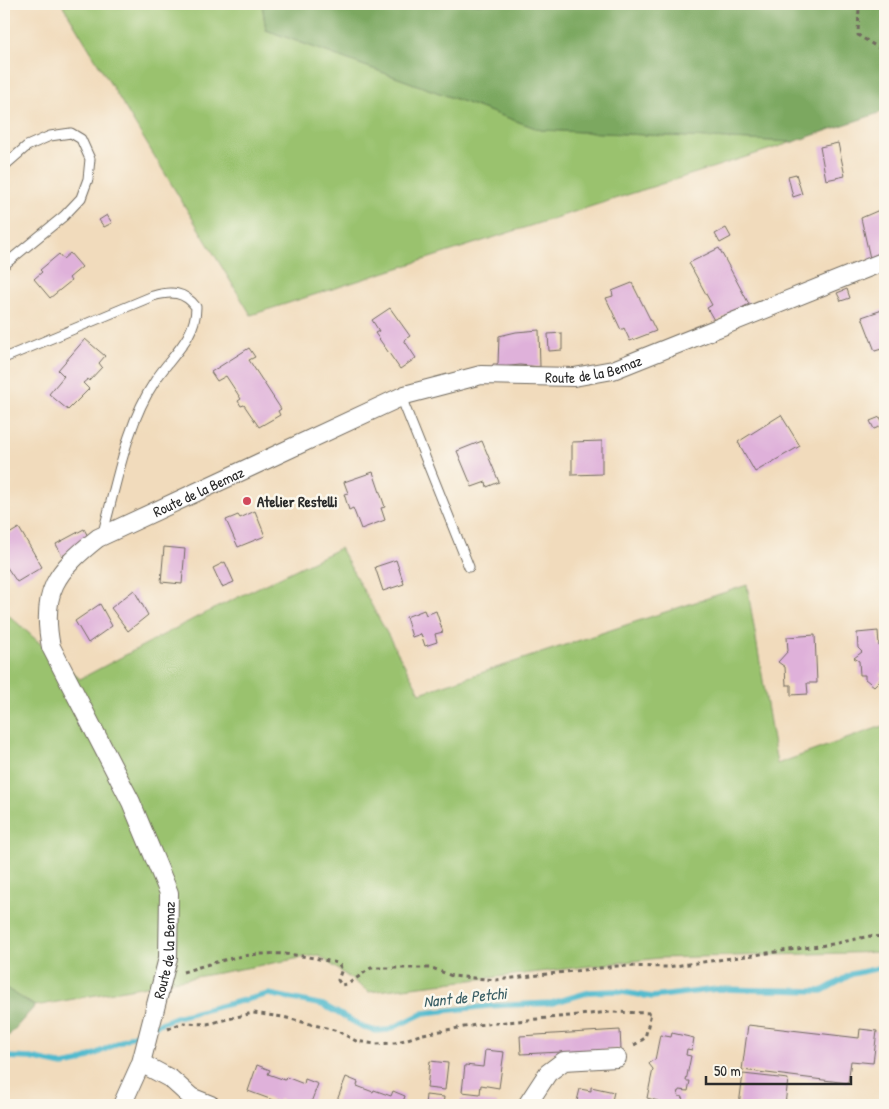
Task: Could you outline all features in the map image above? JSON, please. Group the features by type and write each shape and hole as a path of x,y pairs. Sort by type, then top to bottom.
{"street":[{"name":"Route de la Bemaz","path":"122,1105 141,1063 158,1003 168,958 169,893 131,802 51,647 46,624 49,598 58,576 77,555 102,537 401,397 481,375 574,377 613,370 885,261"},
{"path":"527,1105 548,1073 564,1061 617,1058"},
{"path":"141,1063 171,1079 190,1097 211,1105"}],"lane":[{"path":"4,166 27,146 50,136 71,134 81,139 90,159 88,179 81,198 64,216 4,265"},
{"path":"4,358 153,296 168,292 179,293 189,297 196,307 194,328 153,384 140,411 126,449 102,537"},
{"path":"401,397 469,567"}],"path":[{"path":"863,4 859,7 858,36 885,52"},
{"path":"163,977 216,962 264,954 311,958 338,963 342,969 338,980 341,985 348,984 371,968 432,968 452,976 496,980 617,966 667,967 833,944 870,936 885,937"},
{"path":"149,1037 182,1023 207,1024 253,1013 283,1017 338,1031 356,1041 375,1044 395,1043 422,1034 476,1025 610,1012 651,1013 645,1038 617,1058"}],"green space":[{"path":"62,4 262,4 266,30 541,130 793,142 251,315"},
{"path":"262,4 885,4 885,111 793,142 541,130 266,30"},
{"path":"340,548 420,693 747,585 777,764 885,725 885,952 659,958 369,992 318,955 35,1006 4,987 4,611 80,679 197,617"},
{"path":"4,987 35,1006 4,1041"}],"building":[{"path":"838,143 845,176 826,180 820,147"},
{"path":"796,174 802,194 793,197 788,176"},
{"path":"884,208 885,258 871,263 861,218"},
{"path":"107,215 112,223 104,227 99,220"},
{"path":"726,228 731,237 720,243 715,234"},
{"path":"719,248 749,304 715,322 707,308 712,305 689,263"},
{"path":"70,253 82,267 69,278 71,281 50,298 34,279 42,272 40,270 59,254 63,259"},
{"path":"632,283 656,331 630,341 624,328 621,330 606,298 613,296 612,291"},
{"path":"847,289 850,298 841,301 837,293"},
{"path":"390,308 410,336 404,340 416,358 400,369 375,333 379,331 372,320"},
{"path":"885,309 885,348 875,351 862,317"},
{"path":"539,330 540,367 520,365 493,368 493,364 498,364 499,336"},
{"path":"562,333 562,350 549,351 548,334"},
{"path":"85,339 105,356 99,363 102,367 89,381 88,379 83,383 89,389 68,410 49,394 64,376 58,370"},
{"path":"249,348 255,357 249,360 281,409 278,411 280,415 259,427 244,405 241,406 238,401 241,399 226,376 217,381 211,372"},
{"path":"781,415 800,446 755,472 738,442"},
{"path":"880,417 884,425 874,429 870,421"},
{"path":"482,441 499,482 487,487 486,482 472,487 457,451"},
{"path":"602,441 602,474 572,475 572,442"},
{"path":"373,472 385,507 381,508 385,520 361,529 353,508 349,510 344,494 348,493 344,482"},
{"path":"255,511 265,536 238,547 226,520 238,515 240,518"},
{"path":"19,528 42,567 17,582 4,563 4,537"},
{"path":"84,529 90,540 62,556 56,544"},
{"path":"164,547 185,549 182,584 161,582"},
{"path":"396,560 404,584 383,591 375,567"},
{"path":"225,562 234,582 222,587 213,568"},
{"path":"134,590 148,615 128,631 111,608"},
{"path":"100,604 112,626 88,643 75,621"},
{"path":"424,610 426,615 436,611 443,632 435,634 437,642 425,646 421,634 412,637 406,617"},
{"path":"878,631 879,646 885,646 885,673 881,673 882,678 874,686 865,679 865,675 860,675 859,661 854,658 862,652 858,648 857,633"},
{"path":"815,635 817,683 807,683 808,694 791,695 791,685 786,685 785,667 778,662 788,651 787,637"},
{"path":"748,1025 859,1038 860,1029 877,1031 873,1063 851,1061 848,1083 742,1070"},
{"path":"620,1030 621,1049 521,1054 520,1036"},
{"path":"672,1033 694,1038 692,1050 687,1049 686,1055 691,1056 686,1081 690,1081 688,1091 679,1090 678,1096 683,1097 681,1105 659,1105 658,1101 647,1098 653,1069 649,1064 655,1060 660,1035 671,1037"},
{"path":"485,1050 504,1052 499,1088 481,1085 480,1094 462,1092 465,1065 483,1067"},
{"path":"430,1061 448,1063 445,1090 427,1088"},
{"path":"257,1065 270,1070 268,1074 285,1080 286,1077 304,1084 305,1079 318,1084 310,1105 295,1105 279,1099 278,1102 248,1091"},
{"path":"743,1074 788,1079 785,1105 739,1105"},
{"path":"346,1077 358,1082 357,1086 373,1092 374,1090 391,1096 393,1091 405,1096 402,1105 336,1103"},
{"path":"591,1087 614,1092 611,1105 576,1105 580,1089 591,1091"},
{"path":"426,1095 444,1097 443,1105 425,1105"},
{"path":"461,1099 497,1103 497,1105 461,1105"}],"waterway":[{"name":"Nant de Petchi","path":"154,1026 176,1017 269,994 323,1005 365,1028 376,1031 388,1030 424,1013 488,1006 552,1003 590,992 616,991 652,997 717,989 822,991 852,974 879,968 885,969"},
{"name":"Nant de Petchi","path":"4,1057 31,1058 63,1065 79,1062 146,1029"}],"place":[{"name":"Atelier Restelli","path":"247,501"}]}
